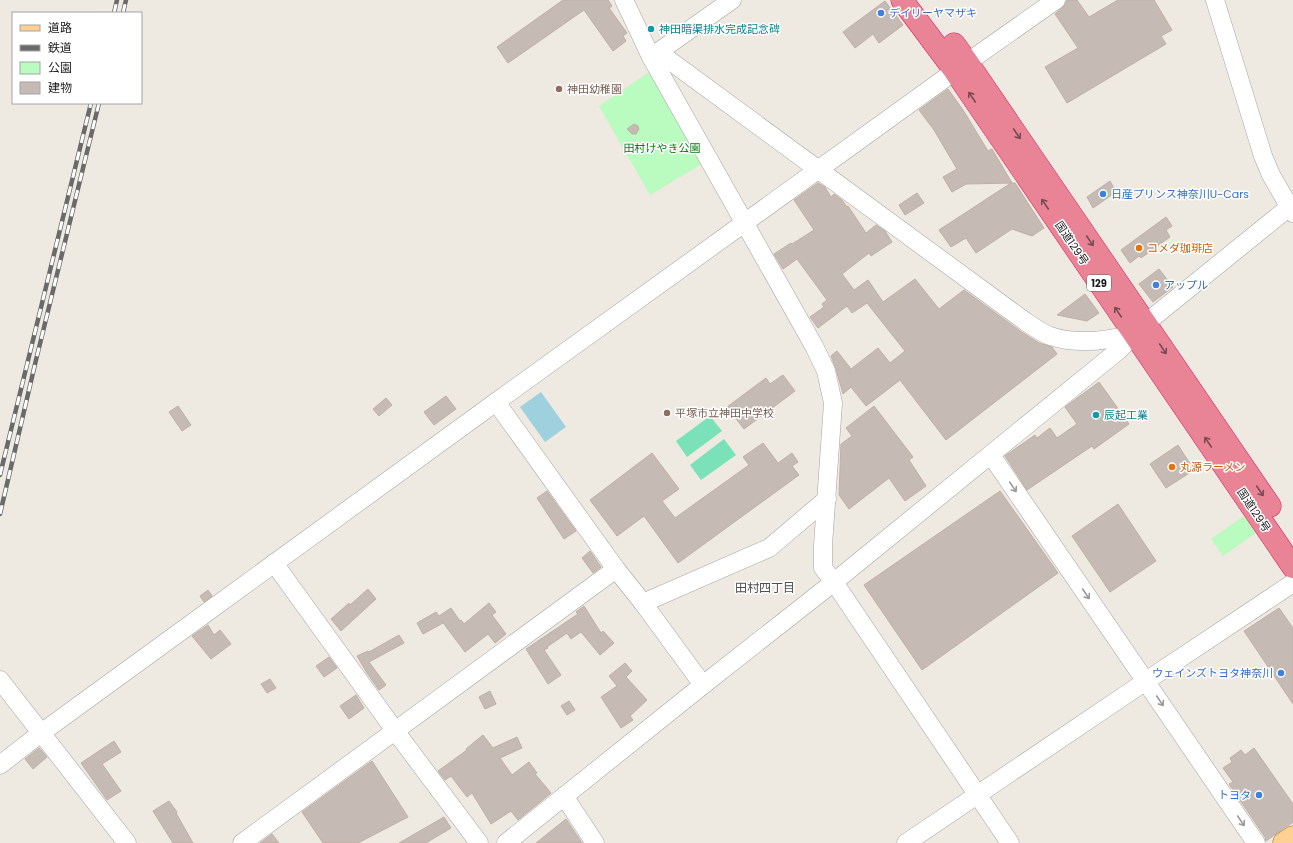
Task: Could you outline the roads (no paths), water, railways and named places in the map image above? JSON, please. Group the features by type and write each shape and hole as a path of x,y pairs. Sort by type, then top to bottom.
{"highway":[{"name":"国道129号","path":"902,0 961,66"},
{"name":"国道129号","path":"921,0 961,66 1140,329 1293,567"},
{"name":"国道129号","path":"1140,329 1293,540"}],"main road":[{"path":"1284,843 1293,837"}],"street":[{"path":"624,0 745,223 814,346 826,371 833,403 823,568 834,582 1010,843"},
{"path":"655,55 732,0"},
{"path":"0,765 41,733 496,402 961,66 1056,0"},
{"path":"506,843 703,684 834,582 1119,350 1140,329 1292,208 1271,175 1263,156 1215,0"},
{"path":"655,55 818,170 1026,322 1050,336 1073,340 1096,341 1116,339 1140,329"},
{"path":"496,402 616,569 703,684"},
{"path":"991,455 1256,843"},
{"path":"643,603 769,548 827,499"},
{"path":"274,563 396,732 479,843"},
{"path":"242,843 396,732 616,569"},
{"path":"906,843 1293,583"},
{"path":"0,680 128,843"},
{"path":"564,796 596,843"}],"water":[{"path":"541,392 566,427 545,442 520,407"}],"railway":[{"path":"114,12 117,0"},
{"path":"123,12 126,0"},
{"path":"0,475 91,104"},
{"path":"0,514 99,104"}],"place":[{"name":"デイリーヤマザキ","path":"881,13"},
{"name":"神田暗渠排水完成記念碑","path":"651,29"},
{"name":"神田幼稚園","path":"559,89"},
{"name":"日産プリンス神奈川U-Cars","path":"1103,194"},
{"name":"コメダ珈琲店","path":"1139,248"},
{"name":"アップル","path":"1156,285"},
{"name":"平塚市立神田中学校","path":"667,413"},
{"name":"辰起工業","path":"1096,415"},
{"name":"丸源ラーメン","path":"1172,467"},
{"name":"ウェインズトヨタ神奈川","path":"1281,673"},
{"name":"トヨタ","path":"1259,795"}],"district":[{"name":"田村四丁目","path":"765,587"}],"park label":[{"name":"田村けやき公園","path":"662,148"}]}
